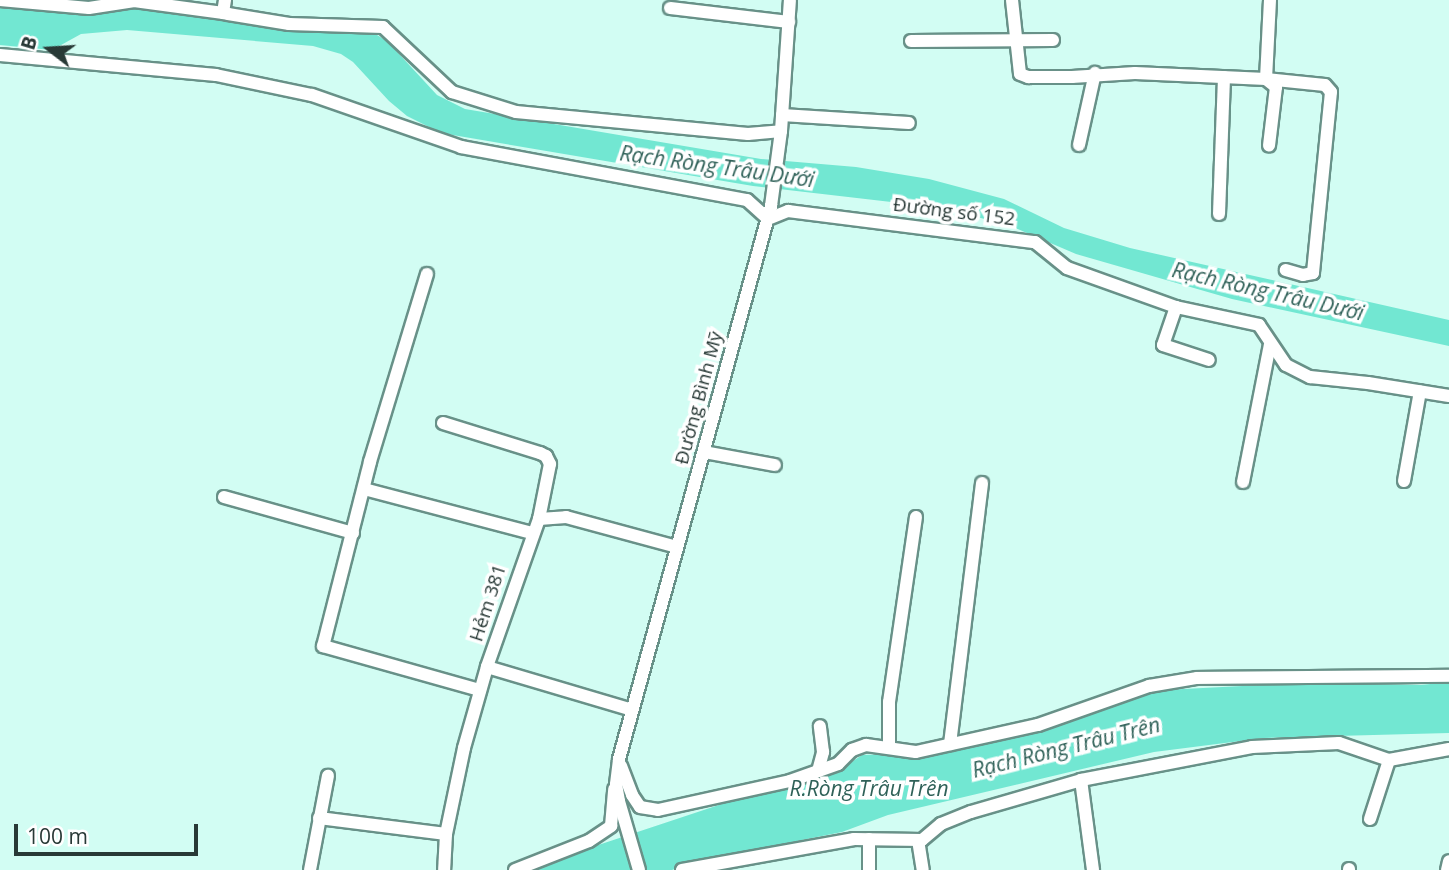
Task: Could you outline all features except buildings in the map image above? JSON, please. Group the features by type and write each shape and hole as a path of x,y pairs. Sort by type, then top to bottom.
{"street":[{"path":"0,0 89,8 134,1 289,24 383,27 452,92 516,112 747,134 781,131"},
{"path":"223,13 225,0"},
{"name":"Đường Bình Mỹ","path":"639,870 616,784 620,759 769,213 781,131 790,0"},
{"path":"1012,0 1020,74 1028,77 1072,77 1095,73 1266,79 1325,85 1331,92 1313,273 1303,275 1286,270"},
{"path":"1266,79 1270,0"},
{"path":"670,8 710,7 789,22"},
{"path":"911,41 1053,40"},
{"path":"0,55 216,75 312,95 461,147 747,200 769,213"},
{"path":"1079,145 1095,73"},
{"path":"1219,214 1224,77"},
{"path":"1266,79 1276,87 1269,146"},
{"path":"782,115 909,123"},
{"name":"Đường số 152","path":"769,213 788,211 1035,242 1067,268 1176,307 1259,325 1286,365 1310,377 1449,396"},
{"path":"427,274 364,489 323,646 480,690"},
{"path":"1176,307 1163,345 1209,360"},
{"path":"1243,482 1270,345"},
{"path":"1404,481 1420,391"},
{"name":"Hẻm 381","path":"443,423 546,456 550,464 539,519 480,690 446,834 444,870"},
{"path":"704,452 775,465"},
{"path":"950,744 982,482"},
{"path":"364,489 533,533"},
{"path":"224,497 353,533"},
{"path":"539,519 566,517 677,547"},
{"path":"889,748 889,702 916,517"},
{"path":"487,667 632,710"},
{"path":"620,759 632,795 640,807 658,810 790,781 838,764 852,750 866,745 916,752 1038,725 1084,710 1127,691 1197,678 1449,676"},
{"path":"818,771 823,752 820,726"},
{"path":"682,870 869,839 918,840 941,824 1081,780 1252,747 1339,743 1389,760 1449,749"},
{"path":"1370,819 1389,760"},
{"path":"310,870 328,776"},
{"path":"1081,780 1093,870"},
{"path":"515,870 589,841 611,826 610,803 616,784"},
{"path":"319,818 446,834"},
{"path":"869,839 869,870"},
{"path":"918,840 923,870"},
{"path":"1447,870 1449,862"}],"water":[{"name":"Rạch Ròng Trâu Dưới","path":"0,4 143,7 372,32 387,41 437,95 465,109 761,159 856,167 929,179 1004,199 1064,228 1130,248 1449,320 1449,346 1232,299 1076,254 1011,226 943,208 753,186 441,133 407,116 389,101 353,62 341,54 313,46 127,30 81,34 52,50 0,45"},
{"name":"R.Ròng Trâu Trên","path":"1449,682 1449,733 1264,738 1154,752 888,815 842,832 693,862 672,870 523,870 761,791 841,769 862,755 922,753 1065,723 1144,691 1301,683 1421,685"}],"water label":[{"name":"Rạch Ròng Trâu Trên","path":"1066,747"}]}
